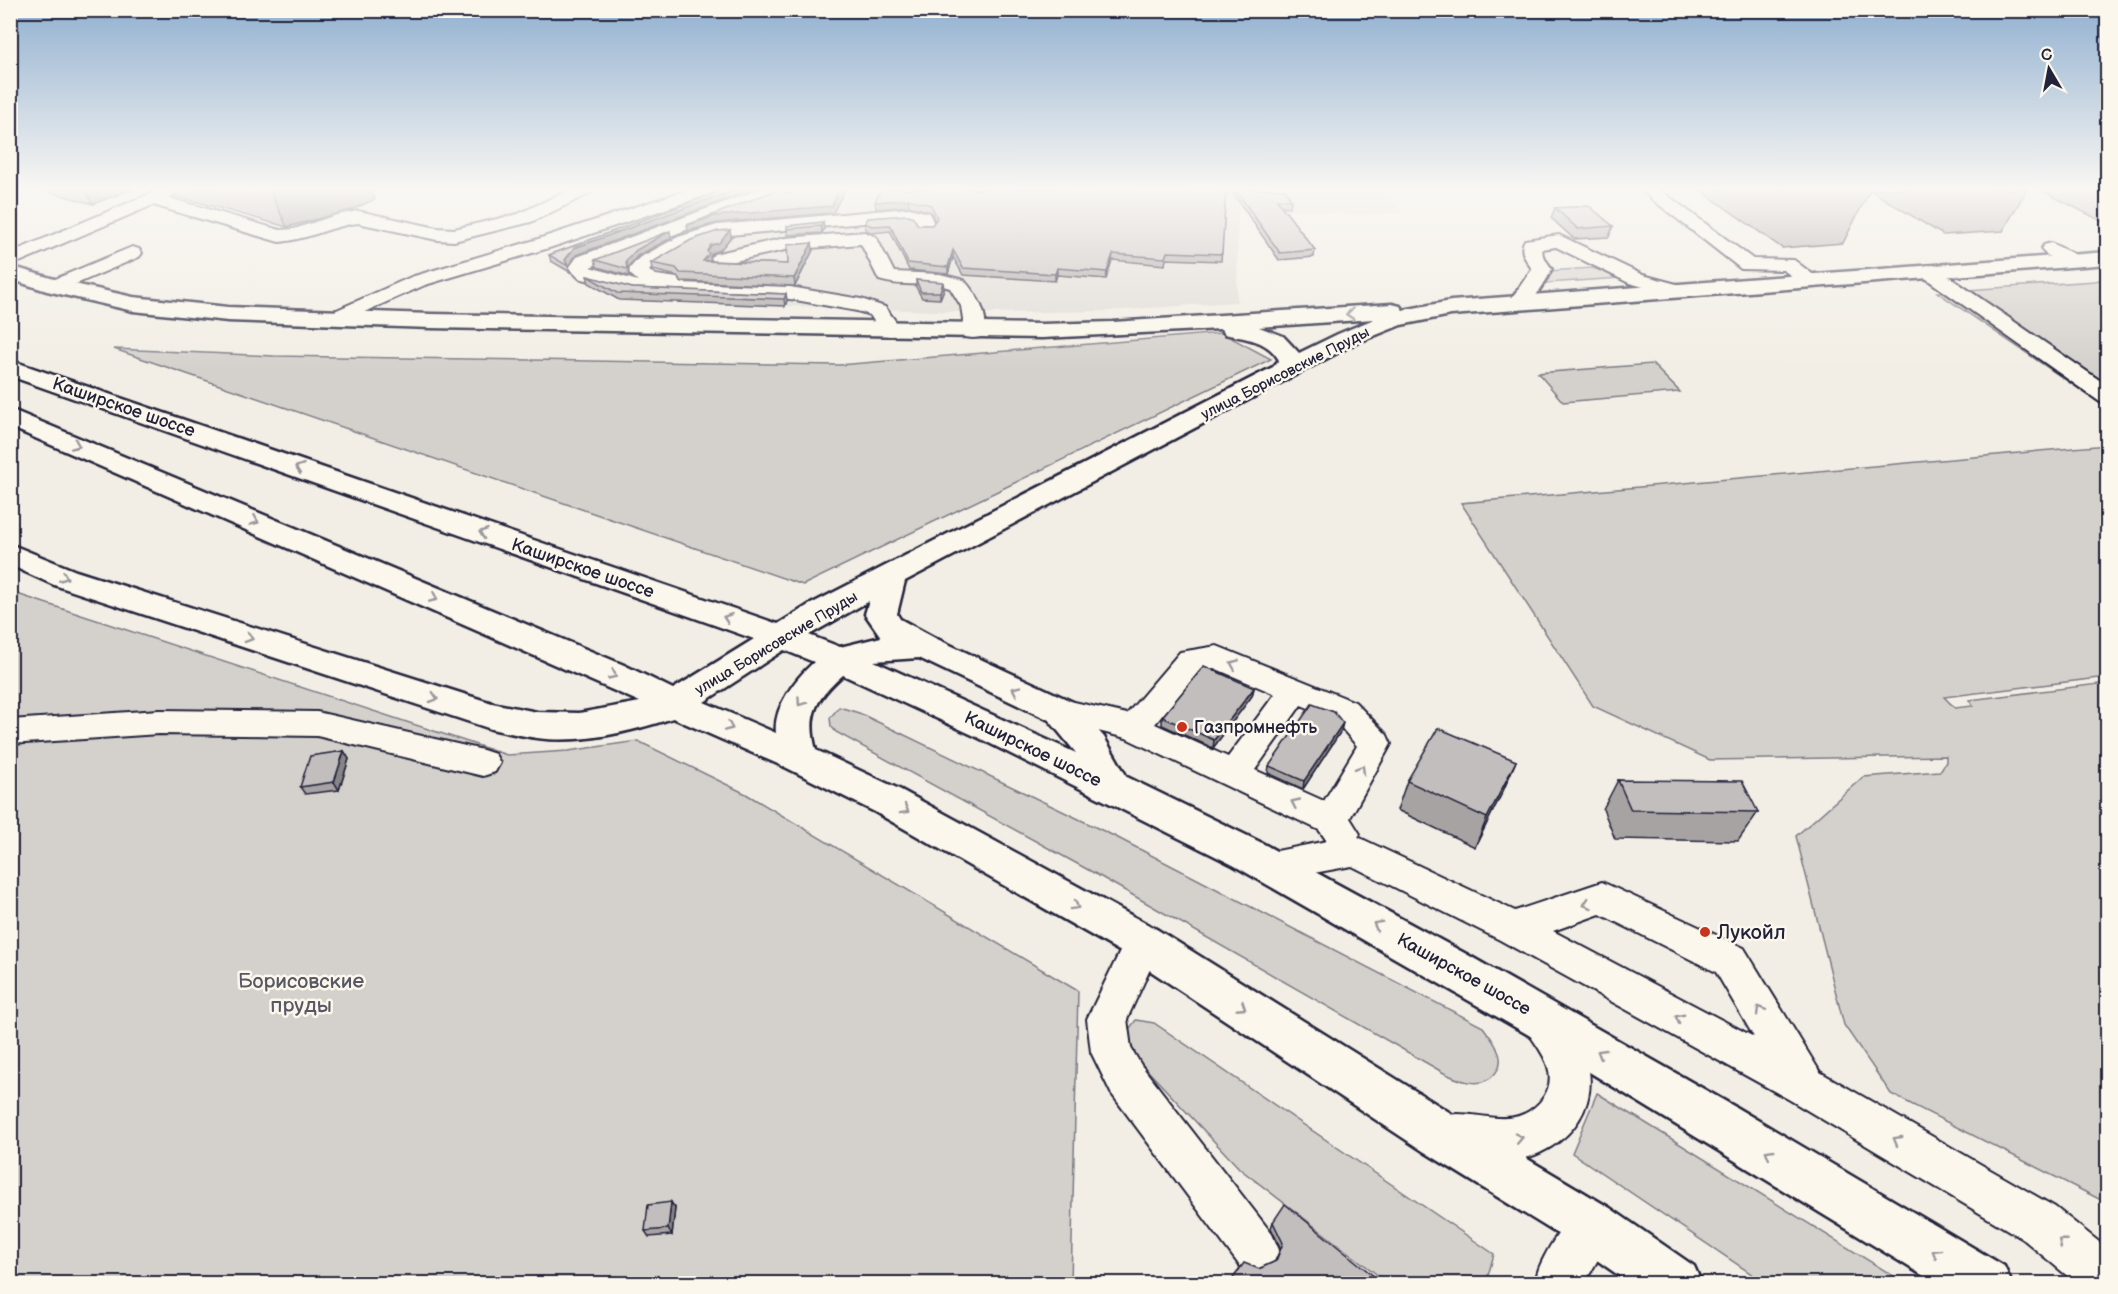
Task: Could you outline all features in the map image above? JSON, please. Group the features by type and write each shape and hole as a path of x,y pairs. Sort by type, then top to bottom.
{"main road":[{"name":"улица Борисовские Пруды","path":"10,553 65,578 491,716 537,726 579,726 644,714 675,704 818,615 1346,339 1403,317 1450,308 1519,302 2108,258"},
{"path":"10,272 56,286 134,304 228,314 430,321 973,332 1113,329 1450,308"},
{"path":"1174,325 1234,329 1268,336 1286,350 1291,360 1279,376"},
{"name":"Каширское шоссе","path":"10,368 839,658 1114,787 1270,866 1536,1013 1986,1284"},
{"path":"10,417 612,674 800,758 888,801 1143,944 1440,1134 1592,1226 1676,1284"},
{"path":"891,577 881,614 889,627 923,646 1061,711 1091,747 1114,787"},
{"path":"800,758 793,733 794,712 819,675 839,658 877,648 923,646"}],"street":[{"path":"10,260 35,249"},
{"path":"337,317 418,280 523,249"},
{"path":"615,249 584,261 579,268 586,274 634,287 790,293 861,305 878,311 891,330"},
{"path":"671,249 646,262 640,268 642,276 651,281 758,285"},
{"path":"721,258 740,249"},
{"path":"873,249 886,276 898,279 944,280 957,284 973,312 975,322 973,332"},
{"path":"1519,302 1536,281 1542,269 1533,256 1532,249"},
{"path":"1574,249 1636,279 1677,290"},
{"path":"1727,249 1748,265 1787,264 1809,279"},
{"path":"2052,249 2071,260"},
{"path":"56,286 132,253"},
{"path":"1928,271 2108,397"},
{"path":"1134,728 1191,660 1217,657 1344,710 1376,744 1331,820"},
{"path":"1234,774 1295,690"},
{"path":"1061,711 1134,728 1331,820 1355,851 1513,928 1805,1086 2039,1223 2108,1279"},
{"path":"10,732 159,722 317,724 483,763"},
{"path":"1270,866 1355,851"},
{"path":"1513,928 1602,898 1730,960 1805,1086"},
{"path":"1143,944 1107,1019 1111,1052 1126,1079 1256,1250"},
{"path":"1440,1134 1504,1141 1530,1135 1554,1120 1569,1097 1570,1071 1559,1045 1536,1013"},
{"path":"1560,1284 1559,1277 1592,1226"}],"shaded area":[{"path":"582,249 1238,249 1237,302 1108,311 988,313 618,300 551,261"}],"green space":[{"path":"1592,268 1621,278 1547,283 1549,271"},
{"path":"2107,278 2107,408 1937,292 2095,281"},
{"path":"1222,333 1271,359 803,585 114,349 274,356 839,365"},
{"path":"1652,364 1680,392 1563,402 1538,373"},
{"path":"2107,445 2107,677 1944,697 1955,708 1973,706 1969,700 2107,683 2107,1203 1891,1094 1844,1025 1796,836 1863,777 1940,771 1946,762 1946,756 1710,760 1593,706 1461,503"},
{"name":"Борисовские пруды","path":"11,592 507,755 568,751 638,741 746,794 1078,991 1071,1283 11,1284"},
{"path":"839,707 859,713 1116,837 1483,1027 1499,1053 1498,1069 1487,1080 1473,1083 1444,1073 1094,873 836,732 831,726 830,718"},
{"path":"1136,1020 1154,1023 1494,1254 1486,1283 1388,1283 1240,1169 1135,1057 1126,1033"},
{"path":"1597,1093 1905,1283 1765,1283 1572,1153"}],"building":[{"path":"564,249 573,249 565,260 568,266 549,255"},
{"path":"622,249 637,249 626,261 627,269 595,260"},
{"path":"675,249 708,249 709,254 703,261 788,264 787,249 809,249 794,278 680,273 676,268 651,263"},
{"path":"902,249 1222,249 1222,254 1167,252 1165,258 1113,254 1107,272 1057,268 1055,274 963,268 953,250 948,267 908,263"},
{"path":"1277,249 1315,250 1280,253"},
{"path":"587,276 632,288 786,294 784,299 617,293"},
{"path":"916,280 943,282 940,292 921,292"},
{"path":"1204,666 1254,688 1214,740 1162,717"},
{"path":"1312,704 1334,712 1343,723 1304,781 1269,766"},
{"path":"1438,728 1516,761 1487,818 1407,781"},
{"path":"344,751 334,782 300,787 310,756"},
{"path":"1618,780 1742,781 1758,812 1631,810"},
{"path":"671,1202 668,1229 645,1231 648,1205"},
{"path":"1285,1204 1375,1277 1371,1284 1234,1284 1231,1281 1244,1263 1259,1269 1276,1261 1283,1243 1273,1222"}],"place":[{"name":"Газпромнефть","path":"1182,727"},
{"name":"Лукойл","path":"1705,932"}]}
